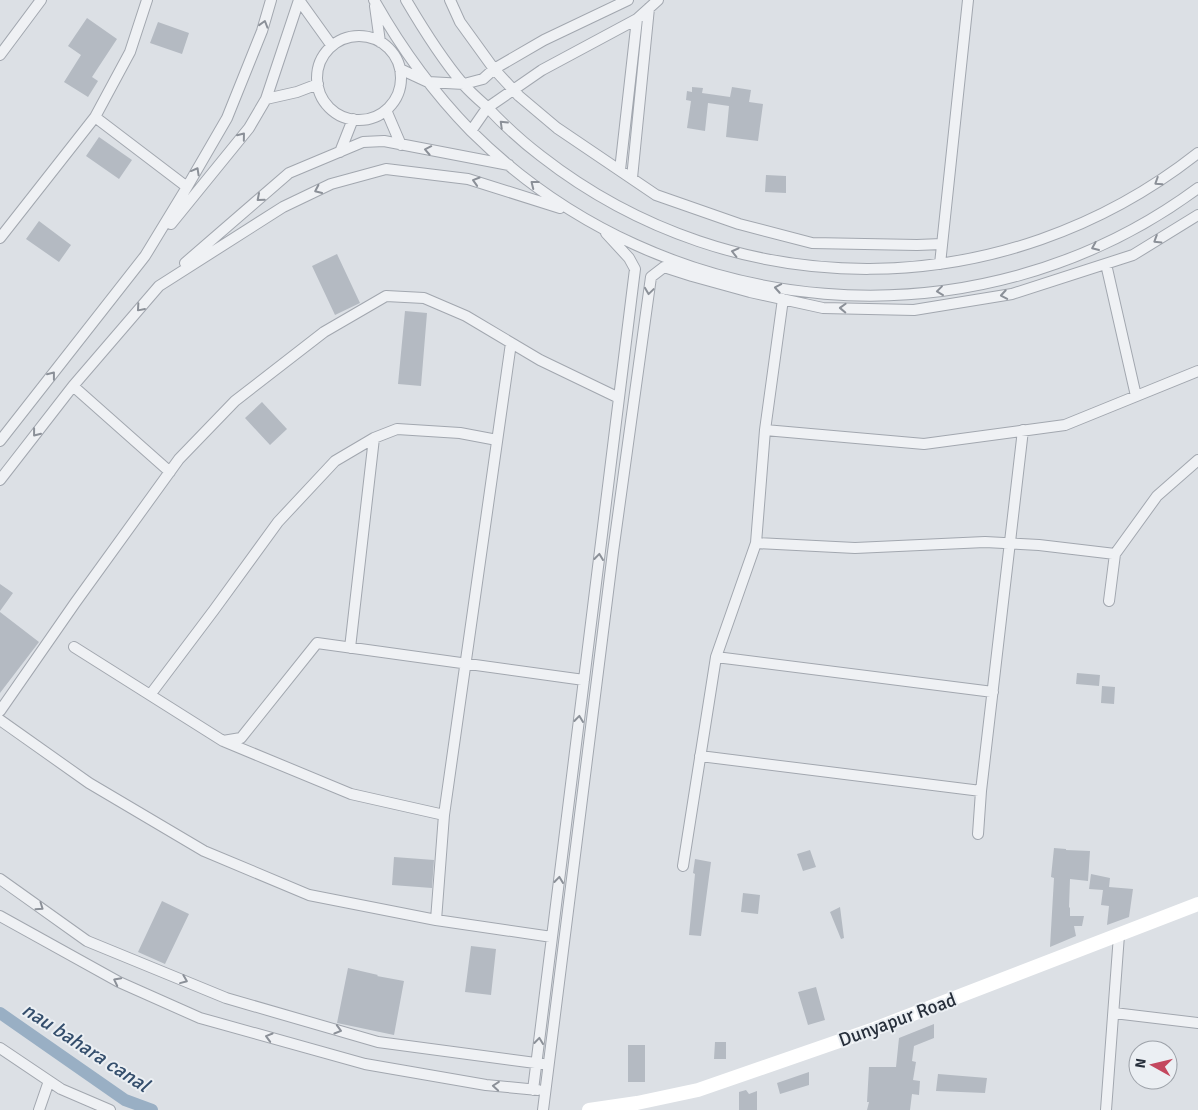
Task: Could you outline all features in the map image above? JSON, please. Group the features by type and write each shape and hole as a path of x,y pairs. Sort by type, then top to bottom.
{"main road":[{"name":"Dunyapur Road","path":"589,1110 637,1103 698,1090 874,1029 1198,904"}],"street":[{"path":"0,55 41,0"},
{"path":"0,238 95,117 130,52 147,0"},
{"path":"145,256 227,118 262,31 271,0"},
{"path":"299,0 332,46"},
{"path":"0,441 145,256 249,128 266,99 299,0"},
{"path":"374,0 380,42"},
{"path":"374,0 428,82 449,107 471,131 546,194 573,212 630,243 690,267 753,284 785,290 826,294 883,296 948,290 988,283 1043,268 1103,244 1161,213 1198,188"},
{"path":"406,0 464,84 529,147 554,166 580,184 636,216 696,240 758,258 821,267 885,269 940,264 981,257 1012,249 1072,228 1130,200 1158,183 1198,153"},
{"path":"450,0 460,22 494,70 513,90 557,128 656,195 739,224 812,243 942,244"},
{"path":"604,12 605,0"},
{"path":"400,69 428,82 464,84 483,79 494,70 544,40 628,0"},
{"path":"471,131 487,108 542,70 637,19 658,0"},
{"path":"940,264 968,0"},
{"path":"632,178 648,8"},
{"path":"620,170 637,19"},
{"path":"356,36 364,36 380,42 392,53 397,60 401,78 397,96 386,110 370,118 353,119 344,117 329,108 324,101 317,75 326,52 332,46 339,41 356,36"},
{"path":"266,99 298,92 318,84"},
{"path":"386,110 401,145"},
{"path":"95,117 187,188"},
{"path":"340,152 353,119"},
{"path":"0,480 73,386 159,286 289,172 363,142 384,141 510,165"},
{"path":"159,286 283,206 332,184 386,169 468,179 573,212"},
{"path":"542,1110 613,552 651,277 664,267 750,292 822,308 914,310 1012,294 1133,255 1198,215"},
{"path":"533,1090 635,269 629,258 601,228"},
{"path":"1106,264 1136,396"},
{"path":"0,711 179,459 235,401 324,332 386,296 424,298 466,316 540,360 619,398"},
{"path":"683,866 716,657 756,543 765,430 783,299"},
{"path":"436,920 444,815 511,343"},
{"path":"765,430 924,444 1065,425 1198,371"},
{"path":"73,386 170,472"},
{"path":"150,695 278,522 335,461 374,438 398,430 460,433 497,440"},
{"path":"978,834 981,791 1023,430"},
{"path":"350,648 374,438"},
{"path":"1109,601 1114,554 1157,496 1198,460"},
{"path":"756,543 855,548 985,542 1039,545 1114,554"},
{"path":"223,741 241,738 317,643 584,680"},
{"path":"74,646 223,741 351,794 444,815"},
{"path":"716,657 993,692"},
{"path":"0,720 89,783 204,851 309,895 436,920 552,937"},
{"path":"700,756 981,791"},
{"path":"0,879 87,941 226,998 378,1042 548,1065"},
{"path":"0,916 119,982 200,1018 365,1064 486,1085 544,1090"},
{"path":"1106,1110 1119,935"},
{"path":"1114,1013 1198,1023"},
{"path":"0,1048 62,1090 106,1109"},
{"path":"39,1110 50,1081"}],"building":[{"path":"87,18 117,39 92,77 98,81 88,97 64,82 81,55 68,46"},
{"path":"158,22 189,33 182,54 150,43"},
{"path":"692,87 703,88 702,93 730,97 732,87 751,90 749,102 763,104 758,141 726,137 729,106 708,103 705,131 687,128 691,101 686,100 687,91 692,92"},
{"path":"99,137 132,160 119,179 86,156"},
{"path":"766,175 786,176 786,193 765,192"},
{"path":"39,221 71,245 59,262 26,239"},
{"path":"337,254 360,303 335,315 312,266"},
{"path":"405,311 427,313 421,386 398,384"},
{"path":"262,402 287,429 270,445 245,418"},
{"path":"0,584 13,593 0,611"},
{"path":"0,612 39,642 0,693"},
{"path":"1077,673 1100,675 1099,686 1076,684"},
{"path":"1102,686 1115,687 1114,704 1101,703"},
{"path":"1054,848 1090,851 1088,881 1070,879 1070,916 1084,916 1082,926 1074,926 1076,936 1050,947 1054,878 1051,877"},
{"path":"810,850 816,867 803,871 797,854"},
{"path":"394,857 434,860 432,888 392,885"},
{"path":"695,859 711,862 701,936 689,935"},
{"path":"1091,874 1110,878 1109,887 1133,889 1129,917 1107,925 1109,906 1101,905 1103,890 1089,889"},
{"path":"743,893 760,895 758,914 741,912"},
{"path":"162,901 189,914 165,964 138,952"},
{"path":"840,907 844,938 841,939 830,912"},
{"path":"471,946 496,949 491,995 465,992"},
{"path":"348,968 404,981 394,1035 337,1023"},
{"path":"816,987 825,1020 808,1025 798,992"},
{"path":"934,1024 934,1038 914,1046 912,1061 916,1062 913,1080 920,1081 919,1095 912,1094 910,1110 867,1110 869,1102 867,1102 869,1067 896,1067 899,1038"},
{"path":"715,1042 726,1042 726,1059 714,1059"},
{"path":"628,1045 645,1045 645,1082 628,1082"},
{"path":"809,1072 809,1085 780,1094 777,1083"},
{"path":"938,1074 987,1078 985,1093 936,1091"},
{"path":"746,1090 749,1094 757,1091 757,1110 739,1110 739,1092"}],"waterway":[{"name":"nau bahara canal","path":"0,1013 125,1100 152,1110"}]}
